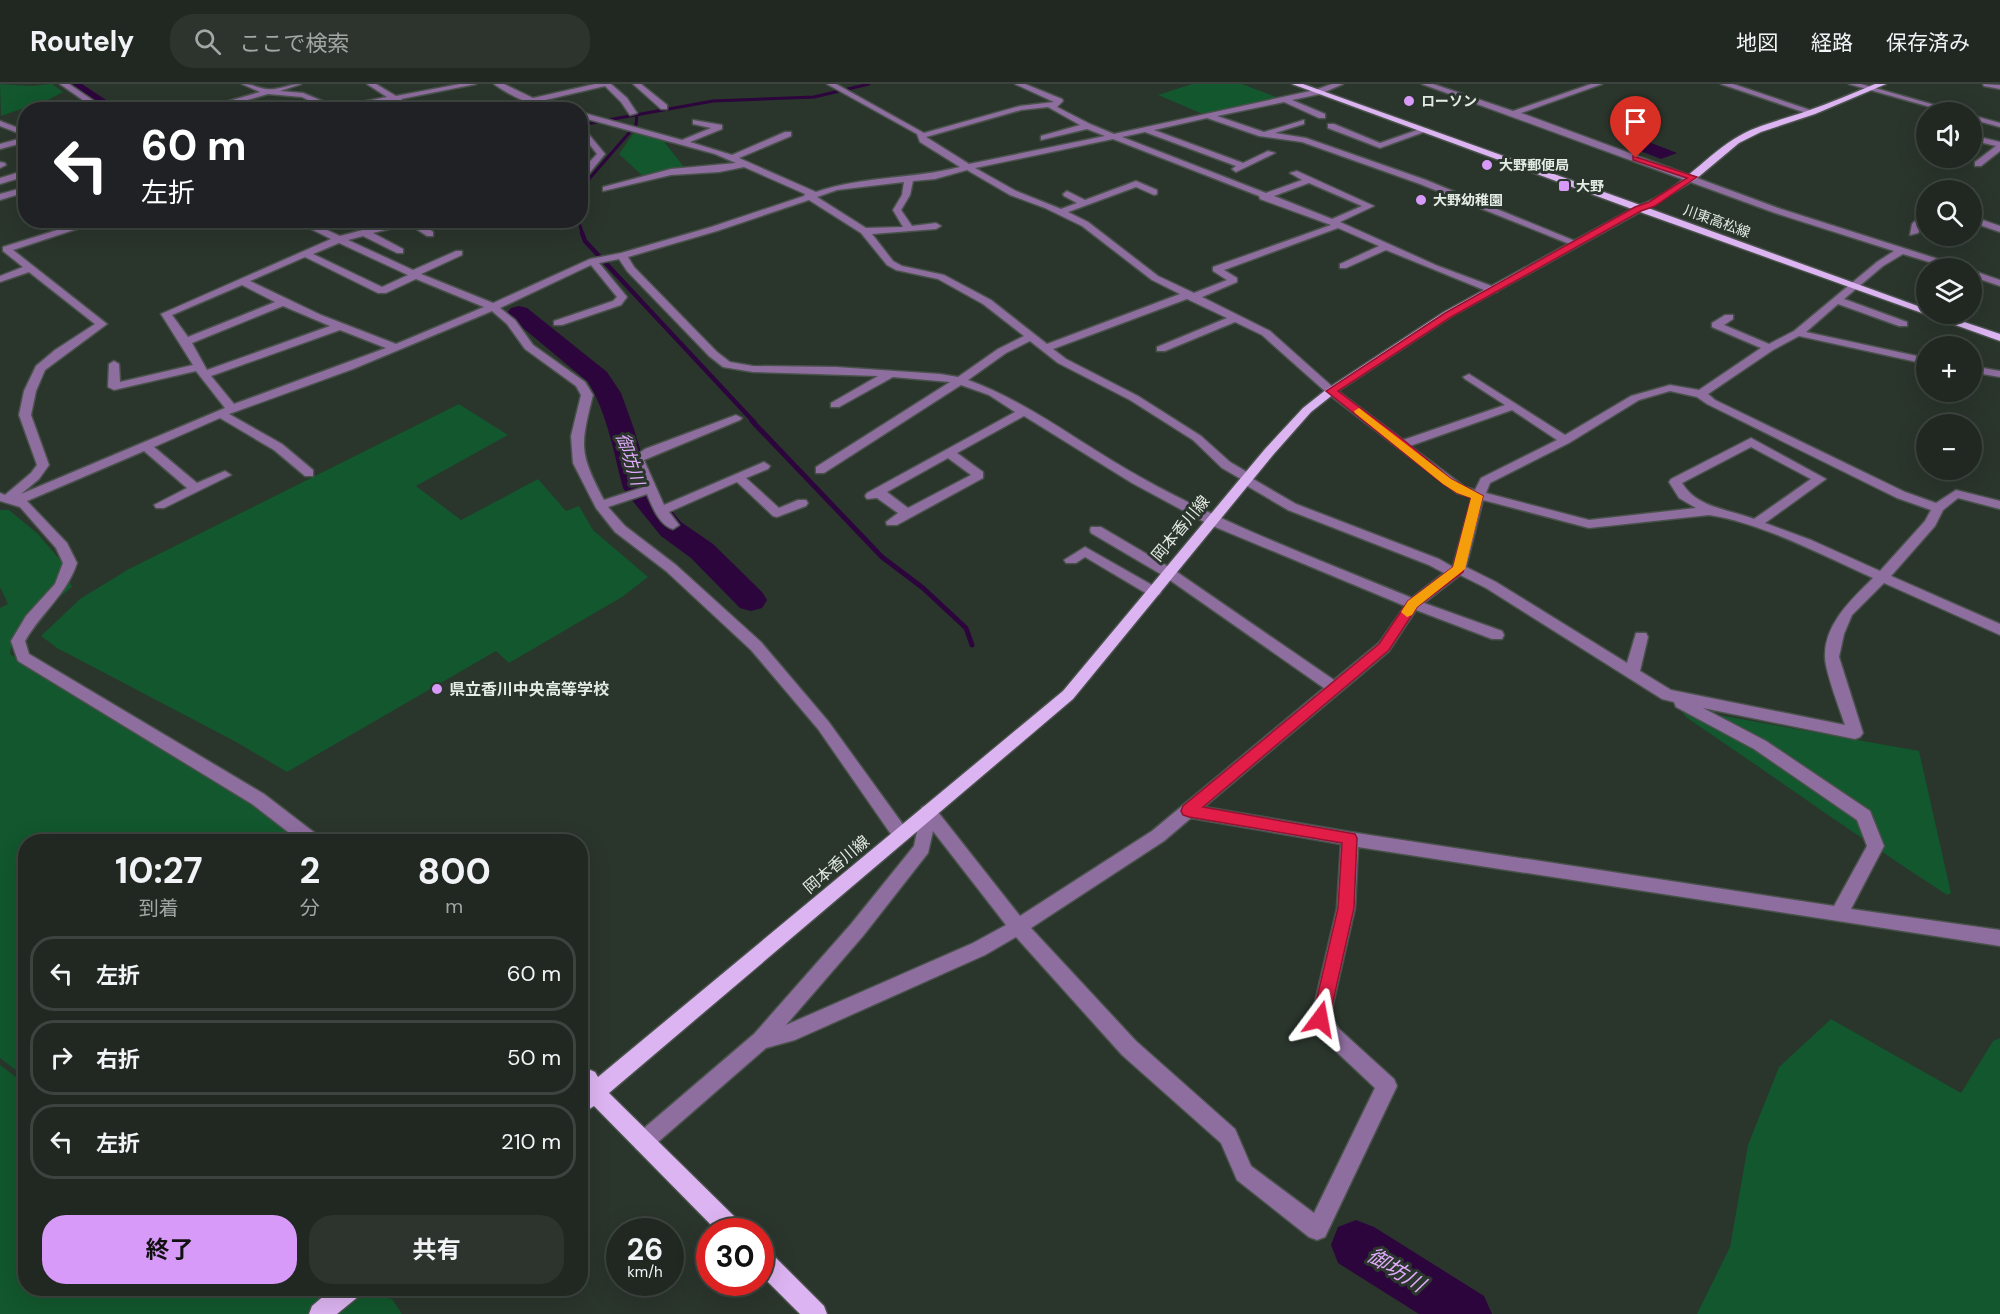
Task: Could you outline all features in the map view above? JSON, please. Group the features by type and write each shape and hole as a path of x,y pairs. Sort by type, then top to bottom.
{"main road":[{"name":"川東高松線","path":"1296,84 1916,308"},
{"name":"岡本香川線","path":"588,1086 901,835 1068,695 1287,431 1331,391 1448,315 1575,243 1638,209 1652,204 1693,177 1736,141 1758,130 1812,112 1882,84"},
{"path":"1960,324 2000,338"},
{"path":"588,1090 720,1218"},
{"path":"774,1271 816,1314"},
{"path":"320,1313 341,1296"}],"street":[{"path":"63,84 91,102"},
{"path":"246,84 267,92 303,95 318,102"},
{"path":"231,102 297,84"},
{"path":"371,84 399,102"},
{"path":"381,102 429,97 472,84"},
{"path":"498,84 535,102"},
{"path":"565,84 576,91"},
{"path":"532,101 606,84 624,100 633,113"},
{"path":"637,84 664,107"},
{"path":"831,84 920,134 967,167 1013,193 1085,224 1155,278 1233,319 1266,333 1331,391 1402,444 1447,482 1461,490 1589,524 1709,511 1729,514 1883,576 2000,630"},
{"path":"1020,84 1059,101 1052,107 1088,126 1220,177 1263,197 1335,224 1435,268 1492,290"},
{"path":"9,498 232,409 349,367 493,307 592,261 622,256 714,229 810,195 863,183 935,176 967,167 1317,92 1339,84"},
{"path":"1431,84 1693,177 1778,211 1927,258"},
{"path":"1514,113 1598,84"},
{"path":"1725,84 1812,112"},
{"path":"1853,84 1918,102"},
{"path":"1987,84 2000,87"},
{"path":"1284,99 1322,116"},
{"path":"921,136 1020,108 1055,104"},
{"path":"588,116 732,158 810,195 864,231 890,263 898,268 941,277 987,302 1062,361 1134,398 1197,438 1226,465 1292,507 1491,585 1667,695 1760,745 1864,816 1876,846 1839,915"},
{"path":"1208,116 1262,134 1303,140 1412,178 1575,243"},
{"path":"1982,120 2000,125"},
{"path":"588,126 611,121"},
{"path":"683,142 719,127 696,122"},
{"path":"1262,134 1301,122"},
{"path":"0,123 18,131"},
{"path":"1044,138 1088,126"},
{"path":"1331,126 1380,146 1423,131"},
{"path":"1147,130 1244,166"},
{"path":"732,158 788,134"},
{"path":"588,136 601,154 588,169"},
{"path":"1982,140 2000,146"},
{"path":"0,147 18,141"},
{"path":"1982,161 2000,146"},
{"path":"1220,177 1271,153"},
{"path":"606,189 671,172 719,169 746,164"},
{"path":"1045,348 1234,280 1216,269 1335,224 1370,206 1294,173"},
{"path":"0,181 18,175"},
{"path":"909,178 906,195 897,210 909,229"},
{"path":"1263,197 1309,180"},
{"path":"1060,212 1136,184 1154,192"},
{"path":"0,197 18,191"},
{"path":"1067,194 1085,202"},
{"path":"1982,224 2000,229"},
{"path":"864,231 882,232 936,226"},
{"path":"1913,233 1916,226"},
{"path":"3,250 74,228"},
{"path":"313,228 414,275 493,307 511,322 529,347 581,384 587,394 577,436 579,463 600,505 620,529 671,568 756,646 823,725 901,835"},
{"path":"232,409 202,371 186,342 166,314 337,240 381,228"},
{"path":"422,228 430,234"},
{"path":"363,232 400,251"},
{"path":"1343,266 1387,246"},
{"path":"3,250 31,268 102,324 58,352 40,368 30,391 25,416 43,465 35,476 9,498"},
{"path":"1701,394 1769,348 1798,333 1880,264 1903,250"},
{"path":"305,254 382,291 459,253"},
{"path":"622,256 630,269 726,365 753,369 940,377 960,381 993,393 1136,480 1213,521 1413,604 1497,634"},
{"path":"558,323 617,303 622,297 592,261"},
{"path":"0,279 31,268"},
{"path":"220,277 240,282 280,303 395,347"},
{"path":"1982,277 2000,284"},
{"path":"1836,300 1904,324"},
{"path":"186,342 280,303"},
{"path":"1729,317 1716,325 1769,348"},
{"path":"1161,350 1233,319"},
{"path":"114,364 114,387 202,371 338,327"},
{"path":"1798,333 1916,359"},
{"path":"819,470 960,381 996,353 1013,343 1032,337"},
{"path":"1982,371 2000,374"},
{"path":"836,405 890,374"},
{"path":"1469,377 1565,440"},
{"path":"761,1040 788,1034 979,949 1018,927 1158,836 1384,647 1413,604 1456,571 1478,496 1485,481 1565,440 1635,398 1670,388 1701,394 1711,402 1901,495 1938,508"},
{"path":"1402,444 1514,406"},
{"path":"907,514 875,494 1024,411"},
{"path":"220,414 278,447 309,473"},
{"path":"673,525 661,510 637,459 736,418"},
{"path":"1709,511 1683,495 1675,482 1751,442 1820,479 1756,523"},
{"path":"145,445 195,488"},
{"path":"892,522 979,474 949,453"},
{"path":"661,510 764,466"},
{"path":"160,505 225,475"},
{"path":"738,477 777,513 802,503"},
{"path":"600,505 650,489"},
{"path":"1667,695 1855,733 1832,657 1837,634 1846,613 1883,576 1930,523 1938,508 1956,494 2000,505"},
{"path":"9,498 62,546 70,563 66,578 56,595 32,619 18,641 23,657 258,799 304,834"},
{"path":"1096,530 1169,573 1336,689"},
{"path":"1071,560 1085,551 1154,592"},
{"path":"1632,673 1641,637"},
{"path":"1189,811 1839,915 2000,938"},
{"path":"928,812 1018,927 1128,1048 1228,1136 1244,1173 1317,1229 1387,1086 1332,1035 1320,1019 1346,908 1350,838"},
{"path":"643,1142 761,1040 857,930 922,848 928,812"}],"green space":[{"path":"0,84 32,86 52,84 63,92 42,102 18,102 18,110 1,116"},
{"path":"1192,84 1242,84 1281,99 1205,115 1158,95"},
{"path":"635,131 661,138 684,167 644,177 619,154"},
{"path":"459,404 508,435 416,486 461,520 538,479 566,511 579,506 593,530 648,577 622,597 509,663 496,651 287,772 238,743 57,648 41,636 80,599 127,570"},
{"path":"0,510 9,510 38,534 61,561 72,587 13,635 10,654 253,804 289,834 18,834 18,1072 0,1058 0,608 8,604 0,587"},
{"path":"1679,708 1919,751 1951,893 1947,895 1881,851 1686,717"},
{"path":"1831,1019 1961,1093 1993,1041 2000,1038 2000,1314 1697,1314 1730,1247 1748,1145 1779,1067"},
{"path":"0,1065 18,1079 18,1296 379,1296 392,1299 402,1314 0,1314"}],"shaded area":[{"path":"1641,139 1677,153 1661,159 1625,145"}],"waterway":[{"name":"御坊川","path":"70,84 99,102"},
{"path":"637,115 713,101 814,97 869,84"},
{"path":"1992,84 2000,86"},
{"path":"588,124 637,115"},
{"path":"588,181 636,125 637,115"},
{"path":"581,228 583,235"},
{"path":"582,233 585,241 754,422"},
{"name":"御坊川","path":"519,313 598,377 608,393 621,429 637,488 671,529 702,551 751,600"},
{"path":"752,421 882,557 923,588 966,628 972,645"},
{"name":"御坊川","path":"1356,1245 1466,1314"}],"slow traffic":[{"path":"1359,411 1447,482 1478,496 1459,569 1413,604 1407,612"}],"place":[{"name":"ローソン","path":"1409,101"},
{"name":"大野郵便局","path":"1487,165"},
{"name":"大野","path":"1564,186"},
{"name":"大野幼稚園","path":"1421,200"},
{"name":"県立香川中央高等学校","path":"437,689"}],"route":[{"path":"1320,1019 1346,908 1350,838 1189,811 1384,647 1413,604 1459,569 1478,496 1447,482 1402,444 1331,391 1448,315 1638,209 1652,204 1693,177 1636,158"}]}
